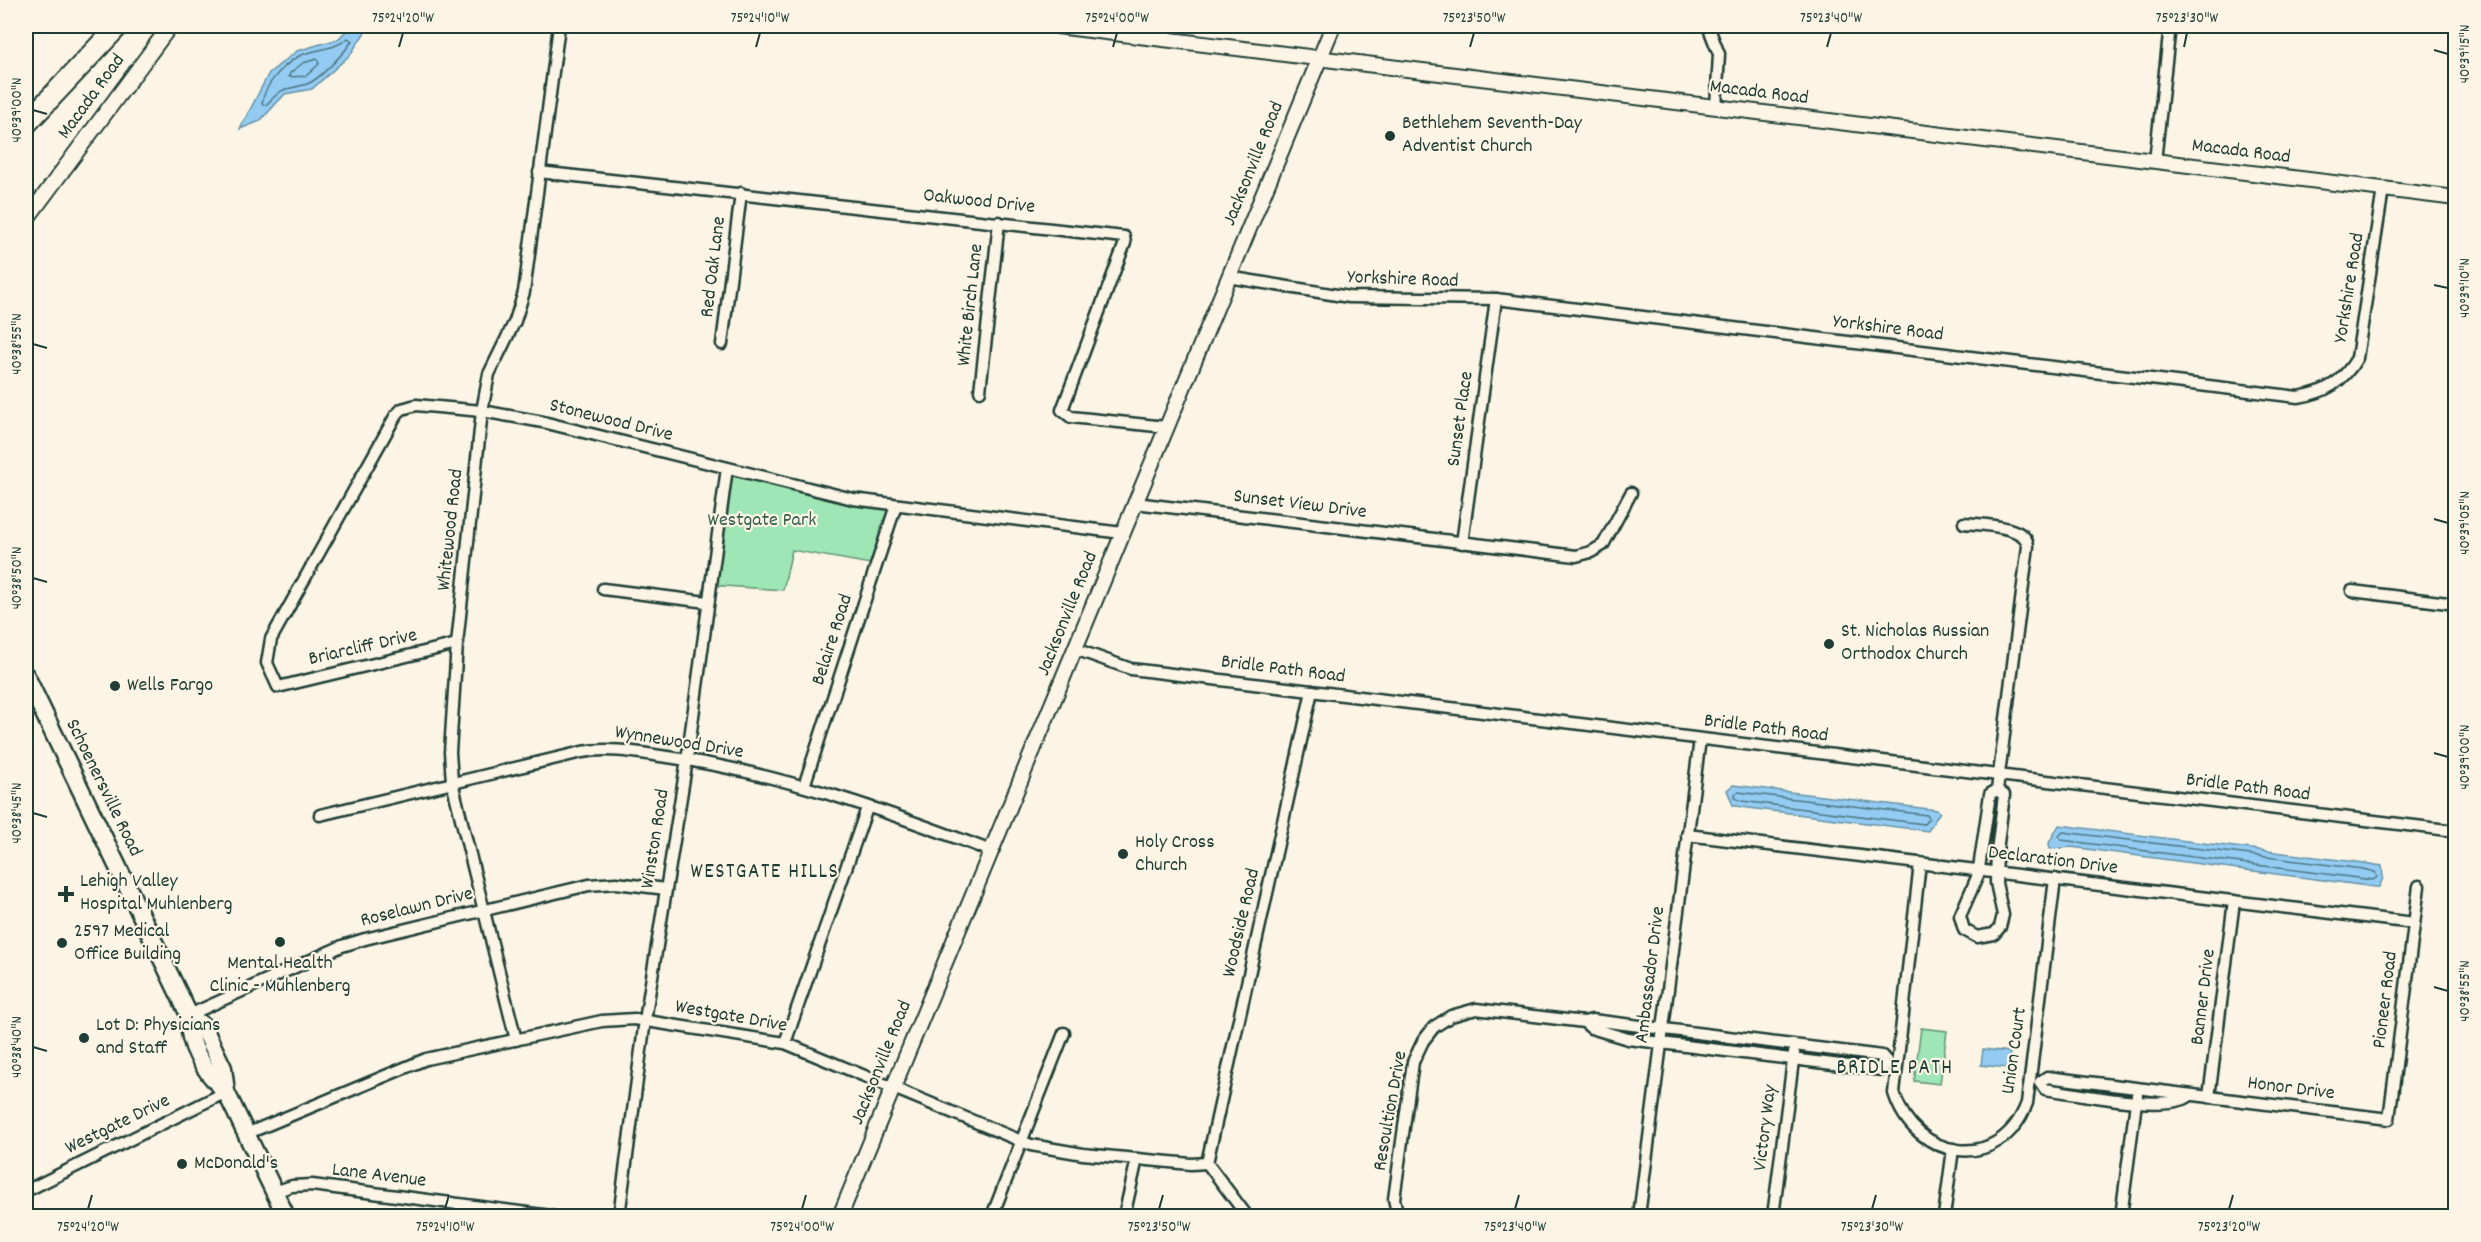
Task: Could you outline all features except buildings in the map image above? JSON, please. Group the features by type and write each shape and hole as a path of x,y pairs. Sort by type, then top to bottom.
{"highway":[{"path":"26,124 118,26"}],"main road":[{"name":"Schoenersville Road","path":"26,676 189,1015 203,1026 223,1068 226,1092 286,1216"}],"street":[{"name":"Macada Road","path":"26,220 170,26"},
{"name":"Whitewood Road","path":"516,1040 452,782 450,752 457,644 482,411 489,374 520,307 559,26"},
{"name":"Macada Road","path":"1057,26 2456,198"},
{"name":"Jacksonville Road","path":"840,1216 1333,26"},
{"path":"1708,26 1719,54 1716,107"},
{"path":"2155,161 2170,26"},
{"name":"Oakwood Drive","path":"539,172 1124,237 1125,243 1062,410 1071,417 1166,427"},
{"name":"Yorkshire Road","path":"1228,277 1349,297 1496,299 2298,397 2322,392 2334,385 2346,375 2357,358 2383,189"},
{"name":"Red Oak Lane","path":"722,344 741,194"},
{"name":"White Birch Lane","path":"980,391 999,222"},
{"name":"Sunset Place","path":"1462,543 1496,299"},
{"name":"Stonewood Drive","path":"278,687 267,663 271,639 396,415 402,409 416,405 482,411 543,422 853,499 1122,533"},
{"name":"Winston Road","path":"619,1216 645,1020 687,760 727,468"},
{"name":"Sunset View Drive","path":"1135,503 1576,556 1604,545 1631,493"},
{"name":"Belaire Road","path":"804,786 896,505"},
{"path":"1964,523 2018,531 2028,541 2000,775 1997,790 1990,794 1979,869 1960,916 1964,930 1977,937 1991,936 2001,924 2003,915 1997,872 2004,795 1997,790"},
{"path":"603,589 707,602"},
{"path":"2352,591 2456,604"},
{"name":"Briarcliff Drive","path":"278,687 457,644"},
{"name":"Bridle Path Road","path":"1075,649 1131,669 2456,831"},
{"name":"Woodside Road","path":"1207,1163 1312,691"},
{"name":"Ambassador Drive","path":"1639,1216 1700,739"},
{"name":"Wynnewood Drive","path":"320,815 593,750 617,750 687,760 804,786 991,851"},
{"path":"785,1043 867,808"},
{"name":"Declaration Drive","path":"1687,835 2414,923"},
{"name":"Union Court","path":"1920,862 1892,1064 1894,1093 1910,1126 1928,1141 1953,1149 1978,1148 2003,1136 2025,1107 2035,1081 2055,879"},
{"name":"Roselawn Drive","path":"189,1015 342,946 601,883 666,889"},
{"name":"Pioneer Road","path":"2389,1119 2419,886"},
{"name":"Banner Drive","path":"2209,1097 2234,901"},
{"name":"Resoultion Drive","path":"1398,1216 1394,1199 1413,1062 1430,1031 1451,1016 1476,1009 1584,1022 1612,1035 1661,1043 1882,1070 1892,1064 1882,1056 1592,1020 1584,1022"},
{"name":"Westgate Drive","path":"246,1134 402,1067 602,1021 645,1020 785,1043 1023,1143 1053,1150 1191,1164 1207,1163"},
{"path":"992,1216 1023,1143 1064,1033"},
{"name":"Victory Way","path":"1773,1216 1795,1045"},
{"name":"Honor Drive","path":"2035,1081 2047,1077 2185,1092 2189,1096 2389,1119"},
{"name":"Honor Drive","path":"2035,1081 2045,1089 2159,1104 2184,1100 2189,1096"},
{"path":"2121,1216 2138,1087"},
{"name":"Westgate Drive","path":"26,1191 226,1092"},
{"path":"1944,1216 1953,1149"},
{"path":"1124,1216 1137,1159"},
{"path":"1207,1163 1247,1216"},
{"name":"Lane Avenue","path":"274,1192 292,1186 312,1185 551,1216"}],"green space":[{"name":"Westgate Park","path":"727,468 896,505 876,565 792,550 783,590 710,585"},
{"path":"1921,1028 1947,1031 1940,1084 1914,1081"}],"water":[{"path":"351,26 369,26 350,55 312,89 285,94 260,121 240,129 269,73 297,51 338,39"},
{"path":"1733,785 1940,812 1928,831 1741,807 1733,805 1727,790"},
{"path":"2059,825 2364,863 2382,866 2383,878 2379,887 2375,887 2071,847 2050,849 2049,843"},
{"path":"1983,1049 2010,1052 2008,1068 1981,1065"}],"place":[{"name":"Bethlehem Seventh-Day Adventist Church","path":"1390,136"},
{"name":"St. Nicholas Russian Orthodox Church","path":"1829,644"},
{"name":"Wells Fargo","path":"115,686"},
{"name":"Holy Cross Church","path":"1123,854"},
{"name":"Lehigh Valley Hospital Muhlenberg","path":"66,894"},
{"name":"Mental Health Clinic - Muhlenberg","path":"280,942"},
{"name":"2597 Medical Office Building","path":"62,943"},
{"name":"Lot D: Physicians and Staff","path":"84,1038"},
{"name":"McDonald's","path":"182,1164"}],"district":[{"name":"WESTGATE HILLS","path":"765,873"},
{"name":"BRIDLE PATH","path":"1895,1069"}]}
